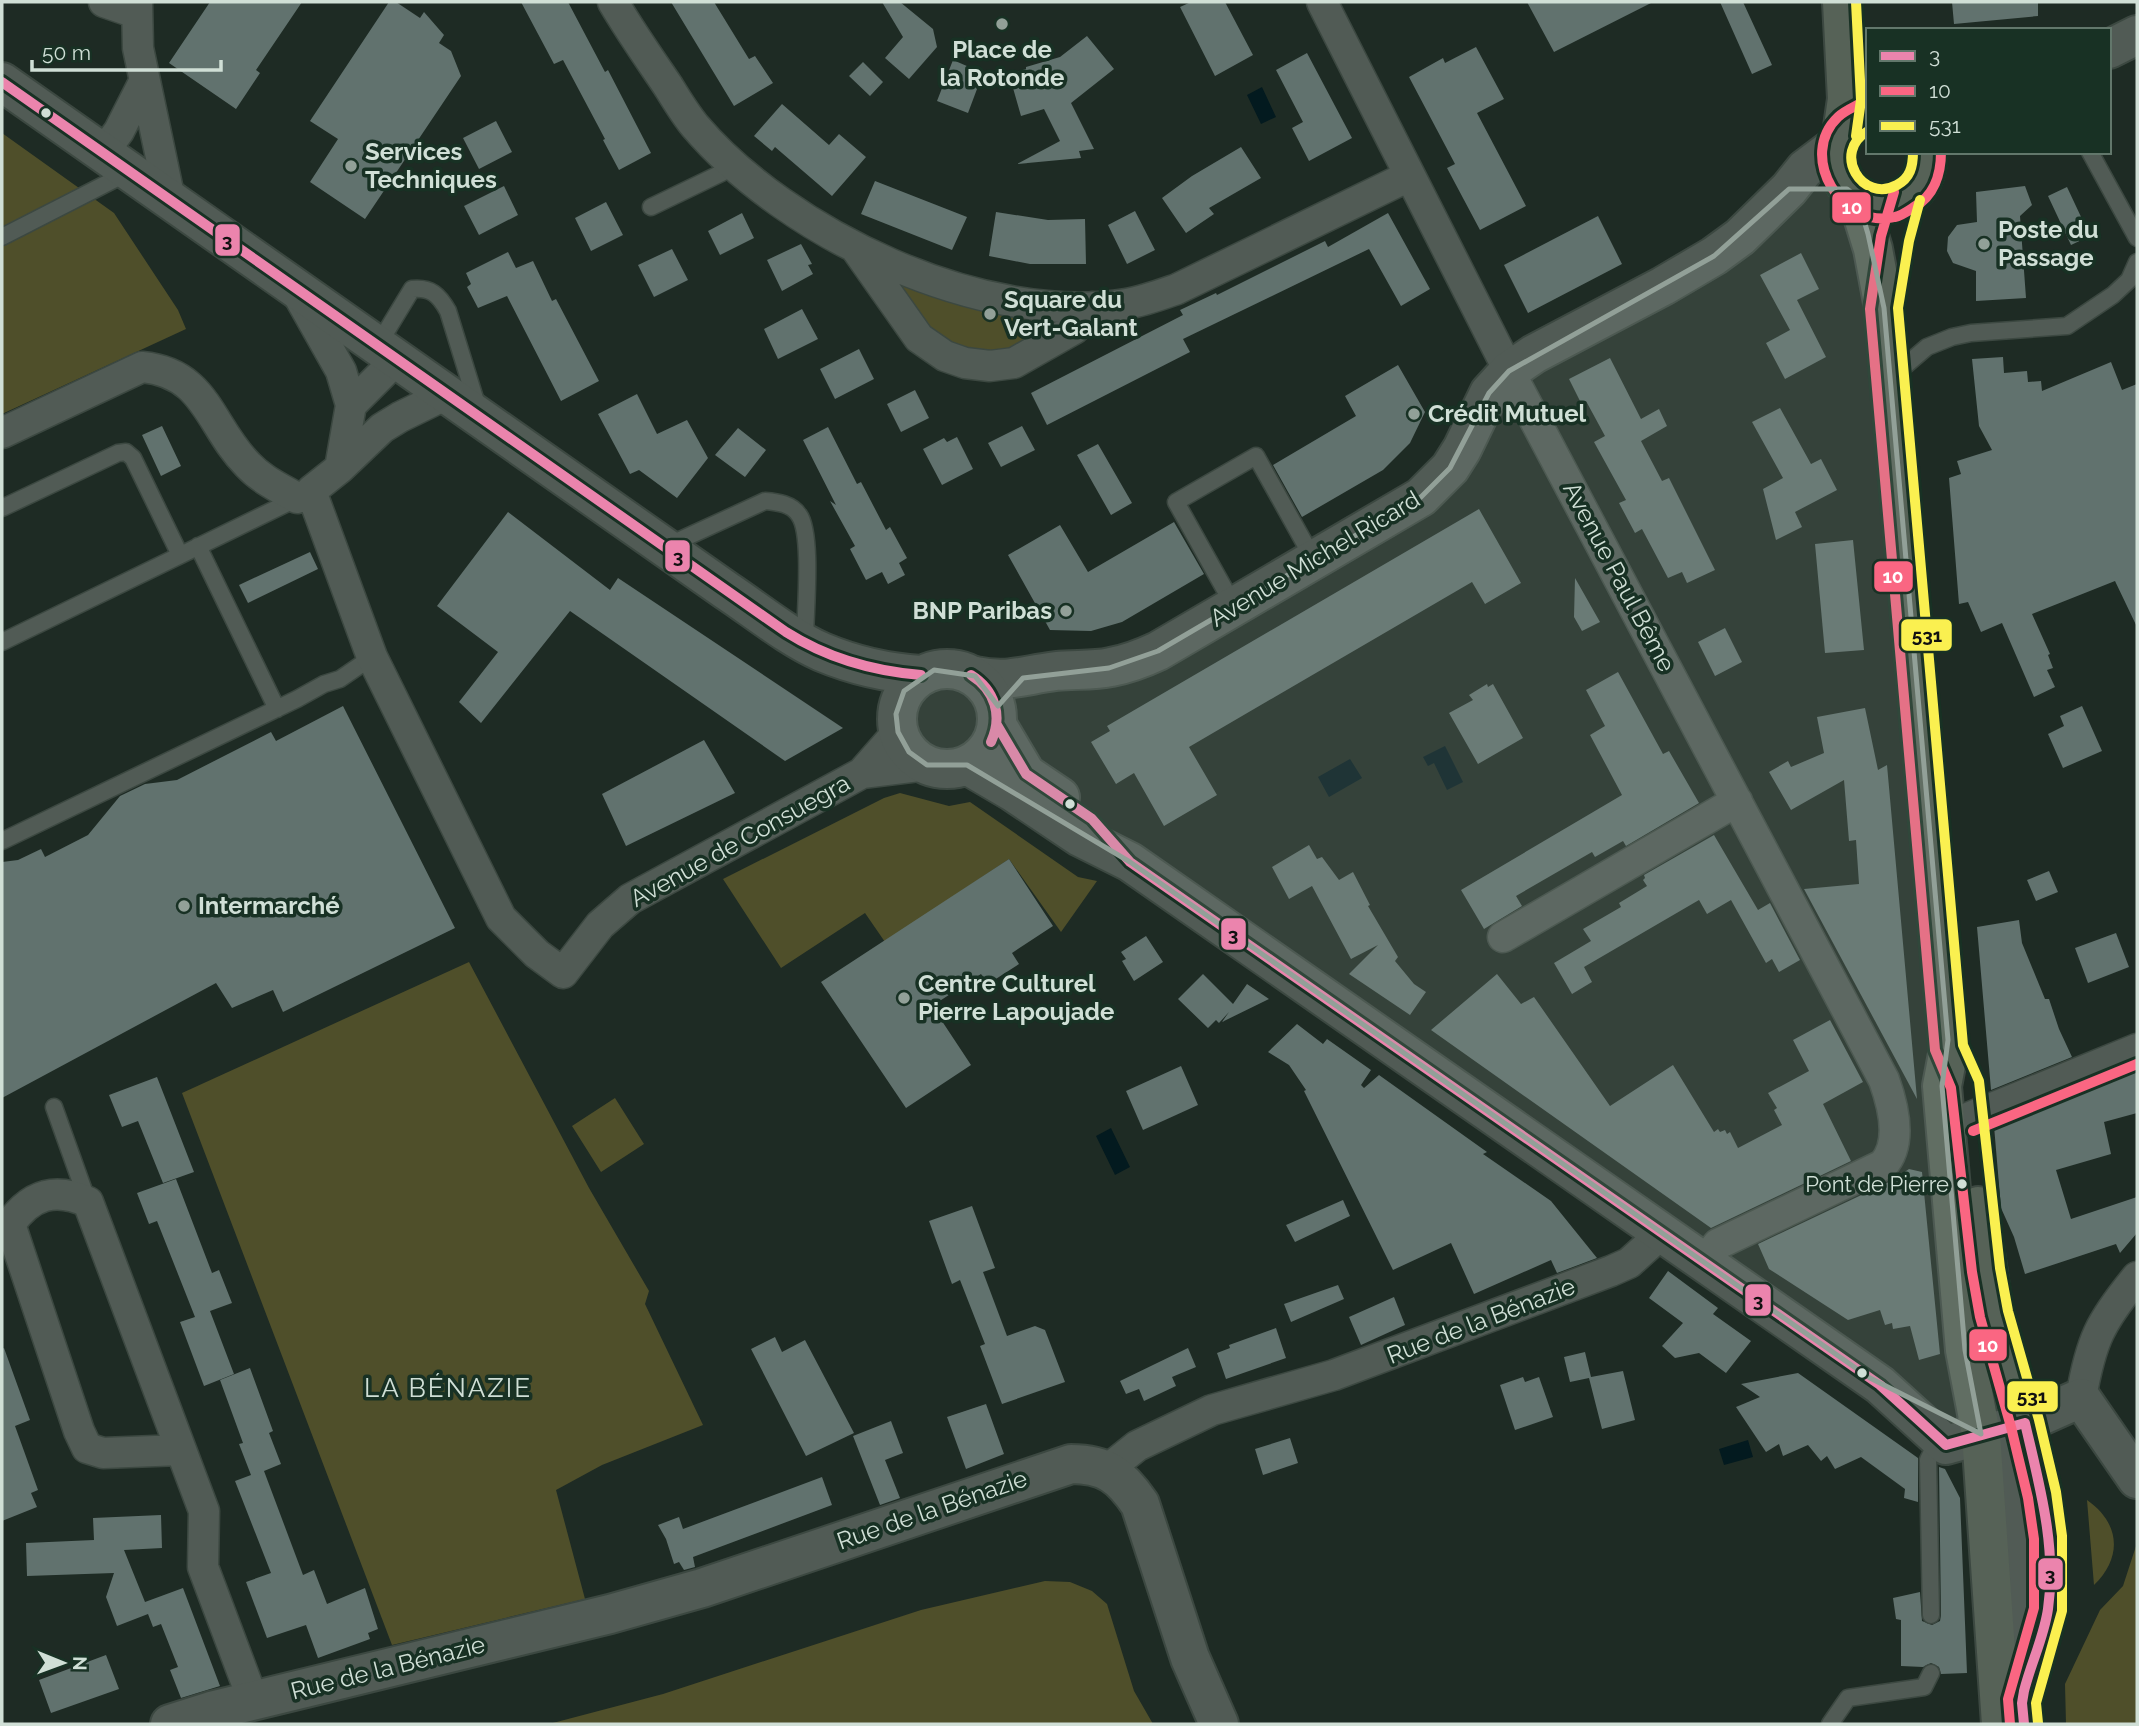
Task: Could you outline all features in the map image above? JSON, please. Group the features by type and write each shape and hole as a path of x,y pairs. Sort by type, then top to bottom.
{"main road":[{"path":"1842,2 1849,131 1836,161 1839,176 1852,193 1873,249 1884,308 1949,1049 1942,1086 1965,1350 1981,1434 2016,1717"},
{"path":"1866,2 1870,28"},
{"path":"2111,48 2137,34"},
{"path":"2,82 873,690 897,723 909,752 927,765 954,769 967,765 981,755 992,741 997,718 1023,678"},
{"name":"Avenue Michel Ricard","path":"975,676 991,679 1023,678 1054,671 1109,668 1135,662 1422,497 1438,483 1462,449 1489,393 1509,371 1534,354 1714,256 1740,237 1789,189 1805,169 1849,131"},
{"path":"1789,189 1852,193 1873,204 1891,203 1926,167"},
{"path":"1884,308 1895,238 1926,167"},
{"path":"813,647 880,670 921,675"},
{"path":"897,723 904,691 921,675 948,668 975,676 993,698 997,718 1026,774 1092,819 1130,862"},
{"path":"967,765 1013,792 1080,838 1130,862 1880,1385 1946,1445 2025,1423 2081,1398 2137,1479"},
{"path":"1949,1049 1965,1084 1986,1270 1994,1314 2025,1423 2042,1494 2048,1538 2048,1610 2016,1717"},
{"path":"1880,1385 1945,1412 1981,1434"},
{"name":"Rue de la Bénazie","path":"170,1724 253,1700 610,1614 702,1588 1071,1464 1089,1464 1107,1470"},
{"path":"1107,1470 1126,1483 1140,1504 1190,1658 1219,1724"}],"street":[{"path":"104,2 136,7 138,48 170,200"},
{"path":"612,2 694,125 736,166 793,210 855,247 920,276 997,298 1050,306 1093,307 1126,304 1177,289 1409,177"},
{"name":"Avenue Paul Bême","path":"1322,2 1509,371 1884,1080 1890,1096 1895,1142 1890,1157 1883,1164 1718,1244 1704,1261"},
{"path":"116,162 119,131 144,82"},
{"path":"855,247 919,338 945,356 965,363 990,366 1014,363 1074,329 1093,307"},
{"path":"293,286 341,371 351,405"},
{"path":"340,468 351,405 387,352"},
{"path":"2,433 142,368 159,369 174,374 197,392 247,465 266,481 304,495 372,657"},
{"path":"304,495 340,468 382,428 400,416 447,394"},
{"name":"Avenue de Consuegra","path":"372,657 501,918 537,954 564,973 600,925 630,899 862,773 927,765"},
{"name":"Avenue de Consuegra","path":"862,773 897,723"},
{"path":"1503,937 1737,801"},
{"path":"1968,1118 2137,1049"},
{"path":"181,1450 103,1453 87,1448 10,1224 33,1200 48,1195 73,1195 88,1202 204,1511 203,1567 253,1700"},
{"name":"Rue de la Bénazie","path":"1107,1470 1137,1446 1212,1410 1334,1375 1611,1272 1629,1263 1662,1233"},
{"path":"2081,1398 2087,1363 2098,1331 2137,1277"}],"lane":[{"path":"2091,154 2137,238"},
{"path":"2,237 116,162"},
{"path":"651,207 736,166"},
{"path":"1890,379 1927,348 1952,337 1971,333 2067,326 2113,295 2129,280 2137,261"},
{"path":"387,352 412,289 432,290 448,310 480,417"},
{"path":"2,509 118,453 126,452 133,458 180,555"},
{"path":"1235,606 1176,502 1256,456 1314,559"},
{"path":"2,642 304,495"},
{"path":"666,547 765,501 783,502 799,514 806,534 813,647"},
{"path":"198,546 277,709"},
{"path":"2,841 324,684 340,679 372,657"},
{"path":"54,1107 88,1202"},
{"path":"1931,1615 1928,1460 1938,1438"},
{"path":"1830,1724 1848,1698 1924,1687 1931,1674"}],"highlighted area":[{"path":"1789,189 1847,189 1857,197 1884,308 1948,1040 1942,1086 1965,1350 1981,1434 1870,1378 1130,862 967,765 927,765 909,752 898,732 896,714 904,691 934,670 975,676 998,706 1023,678 1109,668 1158,651 1421,497 1450,468 1489,393 1509,371 1714,256"}],"shaded area":[{"path":"2,133 114,213 178,310 186,329 2,414"},
{"name":"Square du Vert-Galant","path":"887,274 1072,315 991,359 930,337"},
{"path":"900,793 949,806 970,802 1078,877 1097,881 1061,932 1009,859 885,942 865,913 781,968 723,879 884,798"},
{"path":"469,962 589,1188 649,1291 645,1304 703,1425 602,1465 556,1490 585,1599 392,1645 182,1093"},
{"path":"615,1098 644,1144 601,1172 572,1126"},
{"path":"2087,1500 2106,1519 2114,1541 2110,1563 2094,1585"},
{"path":"2137,1543 2137,1724 2066,1724 2065,1684 2100,1610 2123,1586"},
{"path":"1045,1581 1070,1582 1092,1591 1107,1604 1134,1691 1153,1724 549,1724 663,1694 921,1610"}],"water":[{"path":"1262,87 1276,117 1261,124 1247,95"},
{"path":"1445,746 1463,782 1447,790 1434,763 1428,766 1423,757"},
{"path":"1350,759 1362,778 1329,797 1318,777"},
{"path":"1111,1128 1130,1167 1115,1175 1096,1136"},
{"path":"1748,1440 1753,1457 1724,1465 1719,1449"}],"building":[{"path":"210,2 302,2 256,70 260,73 236,109 169,63"},
{"path":"389,2 396,2 420,18 424,12 444,35 439,43 451,51 461,76 365,219 310,182 338,139 310,121"},
{"path":"521,2 568,2 605,72 608,70 651,153 619,170 563,60 554,64"},
{"path":"671,2 714,2 749,59 755,56 773,83 734,106"},
{"path":"882,2 900,2 933,29 937,47 909,79 885,58 903,37"},
{"path":"1191,2 1225,2 1253,55 1215,76 1180,7"},
{"path":"1527,2 1653,2 1554,52"},
{"path":"1720,2 1743,2 1772,65 1752,74"},
{"path":"1952,2 2038,2 2038,16 1954,24"},
{"path":"1087,36 1114,69 1071,103 1094,149 1079,151 1081,158 1017,164 1060,141 1044,109 1021,116 1009,74 1060,57"},
{"path":"1476,47 1504,99 1477,113 1526,206 1480,230 1447,168 1455,164 1409,77 1443,58 1445,63"},
{"path":"1307,53 1352,138 1309,161 1292,128 1303,122 1276,70"},
{"path":"953,60 983,73 968,113 937,101"},
{"path":"863,62 883,82 870,96 849,76"},
{"path":"782,104 829,145 839,134 866,157 832,196 775,147 772,151 754,136"},
{"path":"496,121 512,152 479,169 463,138"},
{"path":"1241,147 1261,178 1209,208 1214,214 1186,233 1162,198 1192,176"},
{"path":"875,181 967,217 952,250 861,214"},
{"path":"504,186 518,215 479,235 464,206"},
{"name":"Poste du Passage","path":"2025,186 2032,205 2020,216 2026,298 1976,301 1976,271 1953,263 1947,251 1948,237 1957,225 1977,222 1976,192"},
{"path":"2067,187 2090,236 2071,245 2048,196"},
{"path":"606,202 623,235 591,251 575,218"},
{"path":"1135,211 1155,250 1127,264 1108,225"},
{"path":"996,212 1048,220 1085,219 1086,264 1030,264 989,256"},
{"path":"742,213 754,238 720,255 708,231"},
{"path":"1388,213 1430,289 1401,306 1369,249 1183,339 1190,352 1047,425 1031,393 1183,315 1180,310 1216,293 1217,295 1325,241 1328,247"},
{"path":"1598,216 1622,264 1528,313 1504,265"},
{"path":"801,244 812,264 808,265 813,274 782,291 767,260"},
{"path":"672,249 688,280 654,297 638,265"},
{"path":"508,252 516,268 533,261 552,301 556,299 599,381 561,401 507,296 478,308 467,287 471,284 466,273"},
{"path":"1801,253 1819,289 1797,300 1826,357 1785,379 1766,343 1790,330 1760,275"},
{"path":"802,309 818,339 778,359 764,329"},
{"path":"859,349 874,379 835,399 820,369"},
{"path":"2003,357 2004,373 2027,371 2028,382 2041,381 2042,391 2111,362 2122,390 2137,384 2137,627 2115,581 2032,614 2050,654 2048,655 2053,668 2047,670 2055,687 2034,697 2002,623 1981,632 1968,602 1959,604 1949,478 1961,474 1957,461 1992,450 1979,426 1972,359"},
{"path":"1610,358 1641,419 1659,409 1667,426 1641,441 1662,481 1669,478 1715,570 1687,583 1682,572 1668,578 1642,529 1635,533 1619,503 1626,500 1594,442 1605,436 1586,401 1581,403 1569,379"},
{"path":"1398,365 1425,412 1410,443 1383,470 1302,517 1273,465 1356,416 1345,396"},
{"path":"915,390 929,418 901,432 887,404"},
{"path":"637,394 657,434 687,420 708,458 677,498 639,470 630,474 598,414"},
{"path":"1780,408 1811,464 1821,459 1837,490 1795,512 1802,527 1776,540 1763,489 1783,478 1752,422"},
{"path":"162,426 181,466 161,476 142,435"},
{"path":"1022,426 1035,450 1001,467 988,443"},
{"path":"828,427 857,484 861,482 886,530 890,527 907,558 899,563 905,575 888,584 882,572 866,580 850,549 855,546 830,501 836,505 803,440"},
{"path":"738,428 766,450 745,477 715,455"},
{"path":"957,437 973,469 942,485 923,449 944,438 947,442"},
{"path":"1098,444 1132,503 1111,515 1077,455"},
{"path":"1479,509 1521,583 1485,604 1472,582 1189,747 1217,795 1164,826 1134,773 1116,784 1091,742 1110,731 1107,726"},
{"path":"508,512 610,590 618,578 843,728 785,761 570,611 481,723 459,702 498,652 437,606"},
{"path":"1174,522 1204,574 1122,622 1091,631 1050,630 1008,555 1060,525 1088,572"},
{"path":"1853,540 1864,650 1825,653 1815,544"},
{"path":"310,552 318,569 248,603 239,585"},
{"path":"1575,578 1600,622 1582,631 1574,617"},
{"path":"1725,628 1742,662 1715,676 1698,642"},
{"path":"1618,672 1663,754 1669,751 1699,803 1626,846 1623,841 1595,857 1592,852 1516,896 1522,906 1484,929 1461,890 1622,795 1590,735 1605,726 1586,690"},
{"path":"1487,684 1488,687 1493,684 1523,738 1478,764 1449,713 1473,700 1469,695"},
{"path":"343,706 455,928 283,1012 273,990 232,1008 216,983 2,1098 2,862 18,860 41,849 45,857 88,835 120,796 145,784 177,780 271,732 276,741"},
{"path":"2082,706 2102,751 2063,768 2048,734 2064,726 2060,716"},
{"path":"1865,708 1878,770 1887,765 1917,1099 1804,889 1859,884 1856,840 1849,841 1844,780 1791,810 1769,772 1788,761 1791,767 1824,753 1817,717"},
{"path":"704,740 735,793 626,846 602,794"},
{"path":"1714,835 1758,910 1770,903 1800,960 1779,972 1772,959 1766,963 1731,900 1707,914 1699,900 1584,967 1592,982 1572,994 1554,963 1591,941 1583,929 1621,907 1619,903 1647,886 1643,880 1644,875"},
{"path":"1309,845 1317,859 1322,857 1339,880 1353,872 1370,905 1368,906 1398,957 1395,961 1414,984 1426,992 1410,1015 1349,974 1378,945 1351,959 1312,886 1289,899 1272,867"},
{"name":"Centre Culturel Pierre Lapoujade","path":"1009,859 1053,926 1012,953 1019,964 988,984 981,974 932,1006 971,1065 906,1108 821,982"},
{"path":"2049,871 2058,892 2036,901 2027,880"},
{"path":"2019,920 2022,943 2045,999 2049,999 2072,1057 1991,1090 1977,927"},
{"path":"2116,933 2129,967 2088,983 2075,948"},
{"path":"1146,936 1163,962 1134,981 1122,961 1126,959 1121,952"},
{"path":"1203,974 1233,1004 1247,984 1269,999 1222,1022 1229,1012 1219,1023 1216,1020 1208,1028 1178,999"},
{"path":"1497,974 1521,1004 1534,997 1610,1106 1673,1065 1714,1132 1718,1129 1720,1132 1725,1130 1727,1134 1730,1132 1738,1148 1782,1125 1774,1110 1777,1108 1768,1093 1809,1071 1793,1040 1830,1020 1863,1082 1823,1104 1851,1161 1711,1228 1431,1030"},
{"path":"1297,1024 1323,1044 1327,1039 1371,1070 1361,1085 1364,1088 1379,1075 1487,1152 1483,1154 1551,1201 1597,1258 1557,1273 1551,1260 1474,1294 1451,1243 1393,1270 1304,1091 1306,1090 1289,1065 1268,1052"},
{"path":"1181,1066 1198,1105 1143,1130 1126,1091"},
{"path":"2137,1068 2137,1113 2104,1122 2111,1154 2056,1170 2071,1219 2137,1197 2137,1233 2120,1253 2116,1244 2025,1274 2014,1237 2001,1208 1994,1126"},
{"path":"157,1077 194,1172 163,1183 138,1121 122,1127 109,1095"},
{"path":"1909,1169 1922,1172 1940,1354 1919,1360 1910,1326 1893,1329 1892,1323 1885,1325 1880,1310 1848,1320 1769,1269 1758,1244 1891,1181"},
{"path":"176,1179 212,1273 219,1270 232,1303 210,1311 234,1374 204,1386 180,1322 195,1317 157,1221 149,1224 137,1193"},
{"path":"1343,1200 1350,1216 1295,1242 1286,1225"},
{"path":"972,1206 995,1268 983,1272 1007,1336 1035,1326 1045,1330 1065,1382 1002,1404 980,1346 985,1344 960,1280 952,1284 929,1221"},
{"path":"1668,1271 1718,1308 1713,1314 1751,1341 1726,1373 1699,1353 1675,1358 1662,1346 1683,1323 1649,1298"},
{"path":"1338,1285 1344,1299 1291,1322 1284,1304"},
{"path":"1394,1297 1405,1325 1361,1345 1349,1317"},
{"path":"1276,1328 1286,1358 1226,1379 1217,1353 1230,1348 1229,1345"},
{"path":"775,1337 782,1352 805,1340 854,1433 806,1456 751,1349"},
{"path":"4,1348 30,1420 15,1426 38,1490 31,1493 37,1507 2,1521 2,1349"},
{"path":"1188,1348 1196,1367 1172,1377 1176,1386 1144,1401 1139,1389 1126,1394 1120,1381"},
{"path":"1585,1352 1591,1377 1623,1371 1635,1420 1602,1429 1589,1378 1570,1382 1564,1357"},
{"path":"250,1368 273,1431 269,1433 281,1464 264,1471 303,1575 314,1570 327,1604 365,1588 378,1629 368,1633 370,1639 318,1658 306,1625 267,1638 246,1582 271,1573 235,1481 251,1475 239,1444 243,1443 220,1380"},
{"path":"1798,1373 1918,1458 1918,1502 1904,1498 1905,1489 1861,1457 1835,1469 1827,1456 1821,1461 1808,1445 1783,1456 1779,1444 1766,1452 1736,1407 1760,1397 1741,1384"},
{"path":"1523,1377 1525,1382 1539,1377 1553,1417 1515,1430 1500,1385"},
{"path":"986,1404 1004,1454 966,1469 947,1417"},
{"path":"891,1421 903,1453 885,1460 900,1498 880,1505 853,1436"},
{"path":"1290,1438 1298,1463 1263,1475 1255,1449"},
{"path":"1939,1467 1945,1469 1960,1498 1967,1673 1941,1674 1939,1667 1931,1663 1923,1667 1901,1666 1901,1620 1896,1619 1893,1598 1920,1592 1922,1621 1932,1625 1940,1621"},
{"path":"822,1477 832,1505 693,1557 695,1567 684,1570 679,1562 674,1564 658,1525 679,1517 683,1529"},
{"path":"161,1515 162,1548 124,1550 145,1602 183,1588 220,1686 181,1698 170,1670 178,1667 161,1624 153,1627 148,1614 117,1626 106,1597 114,1573 27,1576 26,1543 94,1540 93,1518"},
{"path":"106,1655 119,1689 51,1713 39,1680"}],"transit line":[{"name":"531","path":"1856,2 1861,100 1856,136"},
{"name":"3","path":"2,82 786,632 850,662 921,675"},
{"name":"10","path":"1861,103 1838,117 1827,133 1822,151 1824,169 1831,186 1843,201 1858,212 1876,218 1895,217 1921,202 1935,184 1941,154"},
{"name":"531","path":"1866,133 1857,140 1852,151 1852,162 1856,173 1872,188 1884,189 1905,179 1910,172 1913,154"},
{"name":"10","path":"1894,192 1881,236 1870,309 1935,1050 1951,1088 1972,1272 1980,1317 2011,1427 2028,1498 2034,1539 2034,1608 2008,1699 2010,1724"},
{"name":"531","path":"1920,200 1909,241 1898,308 1963,1045 1979,1081 2000,1268 2008,1311 2056,1492 2062,1536 2062,1611 2036,1703 2038,1723"},
{"name":"3","path":"971,675 986,688 995,704 996,723 991,742"},
{"name":"3","path":"997,725 1026,774 1092,819 1130,862 1880,1385 1946,1445 2025,1423"},
{"name":"10","path":"1973,1131 2137,1064"},
{"name":"3","path":"2024,1724 2024,1691 2046,1619 2050,1585 2045,1515 2025,1423"}],"place":[{"name":"Place de la Rotonde","path":"1002,24"},
{"name":"Services Techniques","path":"351,166"},
{"name":"Poste du Passage","path":"1984,244"},
{"name":"Square du Vert-Galant","path":"990,314"},
{"name":"Crédit Mutuel","path":"1414,414"},
{"name":"BNP Paribas","path":"1066,611"},
{"name":"Intermarché","path":"184,906"},
{"name":"Centre Culturel Pierre Lapoujade","path":"904,998"},
{"name":"Pont de Pierre","path":"1962,1184"}],"district":[{"name":"LA BÉNAZIE","path":"448,1388"}]}
